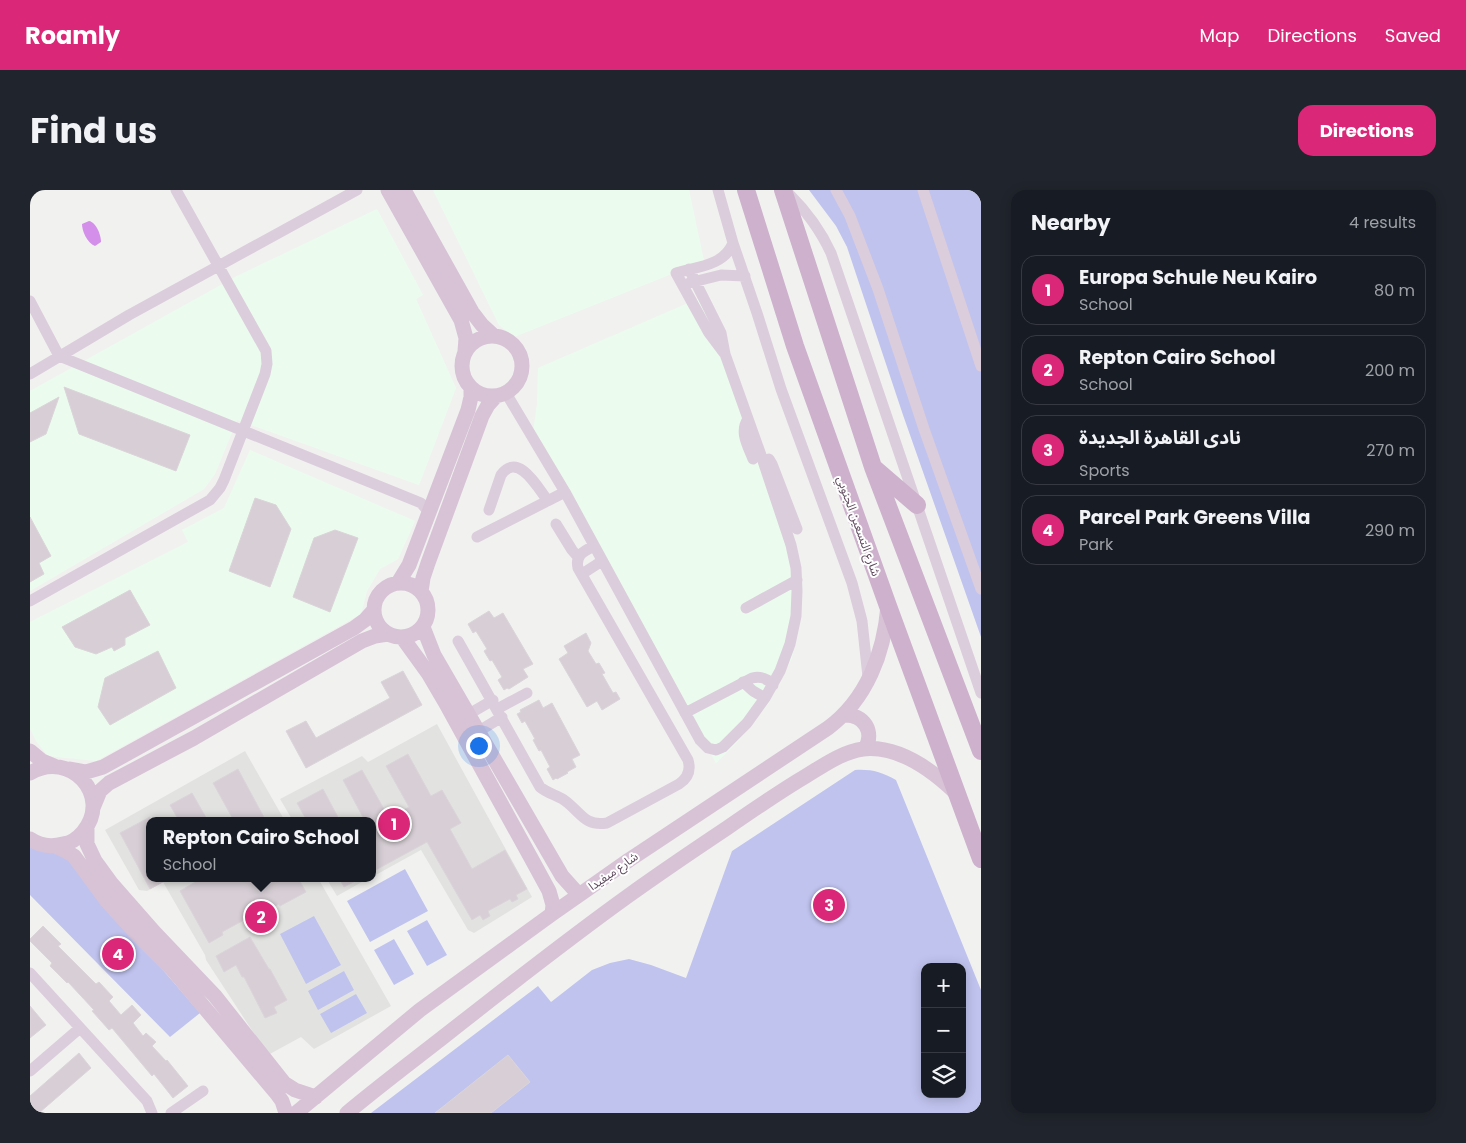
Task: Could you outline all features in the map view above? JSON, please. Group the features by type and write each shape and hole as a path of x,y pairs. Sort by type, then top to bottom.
{"main road":[{"name":"شارع التسعين الجنوبي","path":"746,190 795,346 981,859"},
{"path":"784,190 873,467 981,751"},
{"path":"873,467 918,505"}],"street":[{"path":"30,601 210,500 224,480 265,374 267,364 266,351 176,190"},
{"path":"30,374 129,315 357,190"},
{"path":"388,190 461,320 466,338 465,351"},
{"path":"404,190 472,312 494,336"},
{"path":"718,190 733,243 781,389 852,583 862,621 868,680"},
{"path":"784,190 811,217 831,254 981,693"},
{"path":"836,190 850,216 878,289 924,429 981,589"},
{"path":"923,190 981,366"},
{"path":"725,354 709,333 676,273 720,259 728,252 733,243"},
{"path":"501,394 565,492 702,743 708,748 716,750 723,747 747,723 765,698 786,658 797,602 797,580 791,545 758,458 748,419 725,354 723,340 718,326 689,269"},
{"path":"682,285 721,275 745,276"},
{"path":"30,301 60,356 421,503 429,514"},
{"path":"421,592 428,563 482,416 488,405 501,394 512,389 519,380 522,368 520,355 512,344 501,337 480,338 474,341 462,357 463,377 471,388 485,396 501,394"},
{"path":"398,583 409,565 468,410 471,388"},
{"path":"758,458 768,459 772,464 797,529"},
{"path":"489,510 501,475 512,467 525,471 548,501"},
{"path":"477,537 565,492"},
{"path":"429,514 446,516"},
{"path":"556,524 578,557"},
{"path":"458,641 540,786 566,801 592,823 602,824 612,821 679,784 687,776 688,760 577,565 578,557 594,546"},
{"path":"582,574 602,561"},
{"path":"746,608 797,580"},
{"path":"286,1113 282,1101 219,1013 197,976 111,884 95,861 86,844 88,827 97,795 109,783 194,738 362,641 374,636 395,636 410,636 417,632 426,620 428,605 421,592 407,584 398,583 381,592 377,597 374,610 376,620 381,628 395,636 433,680 549,891 552,914"},
{"name":"شارع ميفيدا","path":"296,1113 420,1010 552,914 629,860 828,728 844,715 856,700 875,666 887,621 888,606"},
{"path":"30,751 42,761 70,770 86,772 103,767 354,628 374,610"},
{"path":"422,627 434,655 546,849 567,883 579,895"},
{"path":"685,713 756,677 766,679 773,685"},
{"path":"743,682 753,692 765,698"},
{"path":"469,714 497,709 527,693"},
{"path":"478,731 497,709"},
{"path":"844,715 860,719 867,727 869,741 865,749"},
{"path":"347,1113 482,1006 635,891 780,792 835,758 865,749 894,753 911,760 935,774 956,793"},
{"path":"30,772 42,767 54,766"},
{"path":"70,770 78,774 90,789 93,808"},
{"path":"515,828 529,819"},
{"path":"31,840 44,845 68,844 79,837 88,827"},
{"path":"55,846 74,856 107,901 136,933 219,1013 284,1083 295,1090 316,1097"},
{"path":"531,858 546,849"},
{"path":"30,973 146,1101 152,1113"},
{"path":"30,1071 80,1028"},
{"path":"171,1113 203,1091"}],"shaded area":[{"path":"433,190 689,190 704,261 514,337 499,325"},
{"path":"809,190 981,190 981,637 903,415 847,247 836,226"},
{"path":"377,209 423,295 416,299 456,388 419,485 237,420 215,474 204,489 30,591 30,391 237,276"},
{"path":"89,221 96,226 100,236 101,242 95,246 87,240 83,230 82,224"},
{"path":"702,297 797,568 798,622 792,658 769,703 738,741 716,763 532,439 537,404 538,368"},
{"path":"250,450 415,521 398,559 380,569 367,591 361,614 96,761 48,756 36,741 30,729 30,622 188,542 182,530 224,508"},
{"path":"437,724 532,897 474,933 468,930 421,850 376,875 376,817 291,817 280,799 362,756 368,762"},
{"path":"245,751 283,817 146,817 146,882 163,882 147,891 139,890 105,830"},
{"path":"855,770 866,770 886,775 896,780 981,990 981,1113 371,1113 538,986 551,1002 592,970 610,963 629,959 686,978 732,851"},
{"path":"30,845 72,859 82,876 200,1013 170,1037 30,895"},
{"path":"405,869 428,911 370,942 347,901"},
{"path":"163,882 320,882 391,1006 314,1049 301,1037 268,1055 206,960 205,955"},
{"path":"328,882 362,882 337,896"},
{"path":"314,916 341,965 306,984 280,934"},
{"path":"427,920 447,955 427,966 407,931"},
{"path":"394,939 414,974 394,985 374,950"},
{"path":"344,971 354,990 318,1010 308,991"},
{"path":"356,994 367,1013 331,1033 320,1014"}],"building":[{"path":"64,387 190,435 176,471 79,434"},
{"path":"59,397 46,434 30,442 30,413"},
{"path":"255,498 276,505 291,529 270,587 229,571"},
{"path":"30,517 51,556 39,563 44,574 30,582"},
{"path":"335,530 358,538 330,612 293,597 314,538"},
{"path":"130,590 150,625 125,638 125,645 114,651 112,647 96,654 75,647 62,627"},
{"path":"489,611 494,618 503,613 533,664 523,669 528,677 509,689 504,690 498,680 502,677 484,651 487,649 476,631 473,633 468,624"},
{"path":"586,633 591,643 588,651 596,664 599,663 605,673 602,674 613,693 616,692 620,699 602,710 597,701 587,707 559,659 568,653 564,646"},
{"path":"158,651 176,688 110,725 98,707 105,678"},
{"path":"403,671 422,705 306,768 286,731 306,721 316,738 390,698 381,682"},
{"path":"539,700 543,708 552,703 580,755 572,759 576,767 553,780 547,769 550,767 533,740 535,739 525,721 522,723 517,714 521,712 520,710"},
{"path":"408,754 431,796 442,790 461,823 450,829 472,869 505,850 527,889 516,895 518,899 512,902 510,899 488,911 490,916 483,920 480,915 472,920 427,842 376,870 376,817 363,817 343,780 362,770 389,818 409,807 386,766"},
{"path":"238,769 264,817 232,817 213,783"},
{"path":"323,789 338,817 305,817 297,803"},
{"path":"192,793 206,817 177,817 170,805"},
{"path":"146,819 146,882 120,833"},
{"path":"146,882 163,882 150,889"},
{"path":"195,882 300,882 306,892 280,906 279,904 256,916 255,914 222,932 223,935 209,943 180,891"},
{"path":"341,882 353,882 344,887"},
{"path":"43,926 61,944 58,946 96,984 99,982 113,997 109,1001 121,1015 132,1005 141,1015 133,1023 143,1036 146,1033 156,1042 152,1046 167,1060 188,1086 173,1098 112,1028 109,1030 92,1011 94,1010 50,966 52,963 30,941"},
{"path":"250,937 287,1000 274,1007 277,1013 265,1018 236,965 224,972 216,956"},
{"path":"30,1006 46,1025 30,1038"},
{"path":"79,1053 91,1068 39,1113 30,1113 30,1096"},
{"path":"508,1055 530,1082 491,1113 435,1113"}],"place":[{"name":"Europa Schule Neu Kairo","path":"394,824"},
{"name":"نادى القاهرة الجديدة","path":"829,905"},
{"name":"Repton Cairo School","path":"261,917"},
{"name":"Parcel Park Greens Villa","path":"118,954"}]}
